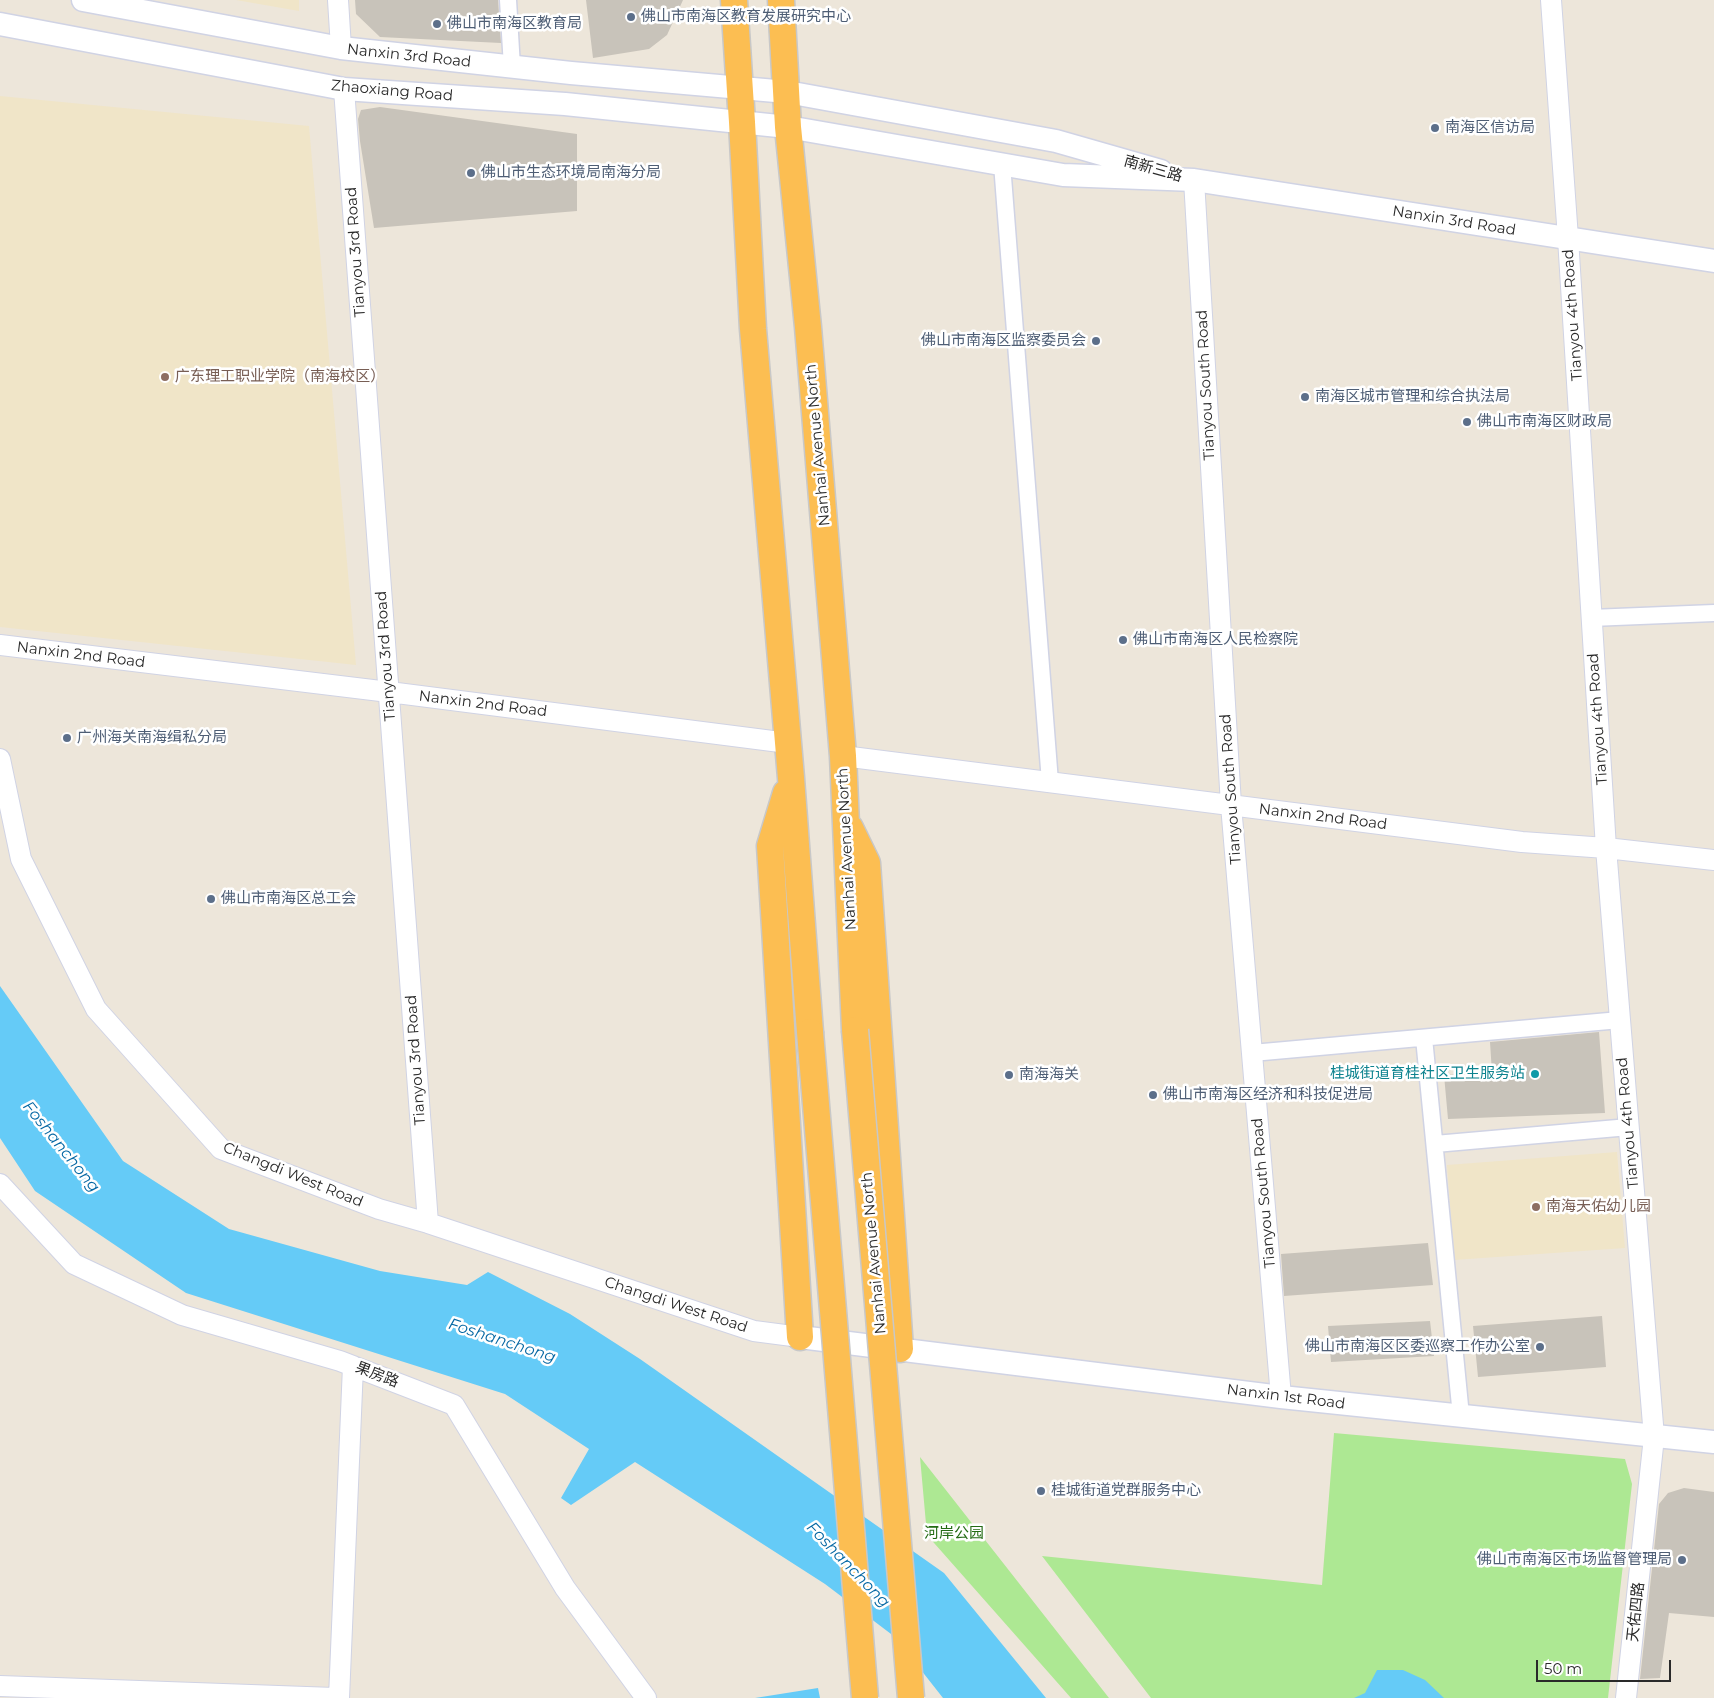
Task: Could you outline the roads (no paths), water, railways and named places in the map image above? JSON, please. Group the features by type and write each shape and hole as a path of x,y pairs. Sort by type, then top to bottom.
{"highway":[{"path":"734,0 753,329 791,778 864,1698"},
{"name":"Nanhai Avenue North","path":"781,0 788,127 808,327 843,756 855,1030 911,1698"},
{"path":"791,778 770,846 800,1336"},
{"path":"846,819 867,863 900,1350"}],"main road":[{"name":"Nanxin 3rd Road","path":"83,0 341,48 512,67 739,87"},
{"name":"Zhaoxiang Road","path":"0,24 344,89 564,104 788,127"},
{"name":"南新三路","path":"739,87 787,92 1056,141 1194,180"},
{"name":"南新三路","path":"788,127 1063,175 1194,180"},
{"name":"Nanxin 3rd Road","path":"1194,180 1714,261"},
{"name":"Nanxin 1st Road","path":"800,1336 1281,1397 1714,1442"}],"street":[{"path":"338,0 341,48"},
{"path":"508,0 512,67"},
{"name":"Tianyou 4th Road","path":"1551,0 1568,238 1606,848 1654,1437"},
{"name":"Tianyou 3rd Road","path":"344,89 428,1223"},
{"path":"1002,164 1050,782"},
{"name":"Tianyou South Road","path":"1194,180 1231,805 1281,1397"},
{"path":"1591,618 1714,613"},
{"name":"Nanxin 2nd Road","path":"0,645 788,743"},
{"name":"Nanxin 2nd Road","path":"843,756 1522,842 1606,848 1714,860"},
{"name":"Changdi West Road","path":"0,759 21,858 96,1009 220,1149 379,1209 428,1223 754,1331 800,1336"},
{"path":"1252,1053 1620,1020"},
{"path":"1424,1038 1461,1416"},
{"path":"1435,1144 1629,1127"},
{"name":"果房路","path":"0,1184 74,1264 182,1315 353,1366 454,1405 565,1588 646,1698"},
{"path":"339,1698 353,1366"},
{"name":"天佑四路","path":"1626,1698 1654,1437"},
{"path":"0,1686 334,1698"}],"water":[{"name":"Foshanchong","path":"0,986 123,1161 229,1229 380,1271 467,1285 488,1272 570,1314 640,1359 944,1573 1046,1698 943,1698 895,1637 825,1584 635,1462 571,1505 561,1498 589,1449 505,1394 186,1293 35,1191 0,1138"},
{"path":"1377,1670 1403,1670 1425,1680 1444,1698 1354,1698 1365,1693"},
{"path":"818,1688 820,1698 755,1698"}],"place":[{"name":"佛山市南海区教育发展研究中心","path":"631,17"},
{"name":"佛山市南海区教育局","path":"437,24"},
{"name":"南海区信访局","path":"1435,128"},
{"name":"佛山市生态环境局南海分局","path":"471,173"},
{"name":"佛山市南海区监察委员会","path":"1096,341"},
{"name":"广东理工职业学院（南海校区）","path":"165,377"},
{"name":"南海区城市管理和综合执法局","path":"1305,397"},
{"name":"佛山市南海区财政局","path":"1467,422"},
{"name":"佛山市南海区人民检察院","path":"1123,640"},
{"name":"广州海关南海缉私分局","path":"67,738"},
{"name":"佛山市南海区总工会","path":"211,899"},
{"name":"桂城街道育桂社区卫生服务站","path":"1535,1074"},
{"name":"南海海关","path":"1009,1075"},
{"name":"佛山市南海区经济和科技促进局","path":"1153,1095"},
{"name":"南海天佑幼儿园","path":"1536,1207"},
{"name":"佛山市南海区区委巡察工作办公室","path":"1540,1347"},
{"name":"桂城街道党群服务中心","path":"1041,1491"},
{"name":"佛山市南海区市场监督管理局","path":"1682,1560"}],"park label":[{"name":"河岸公园","path":"954,1534"}]}
